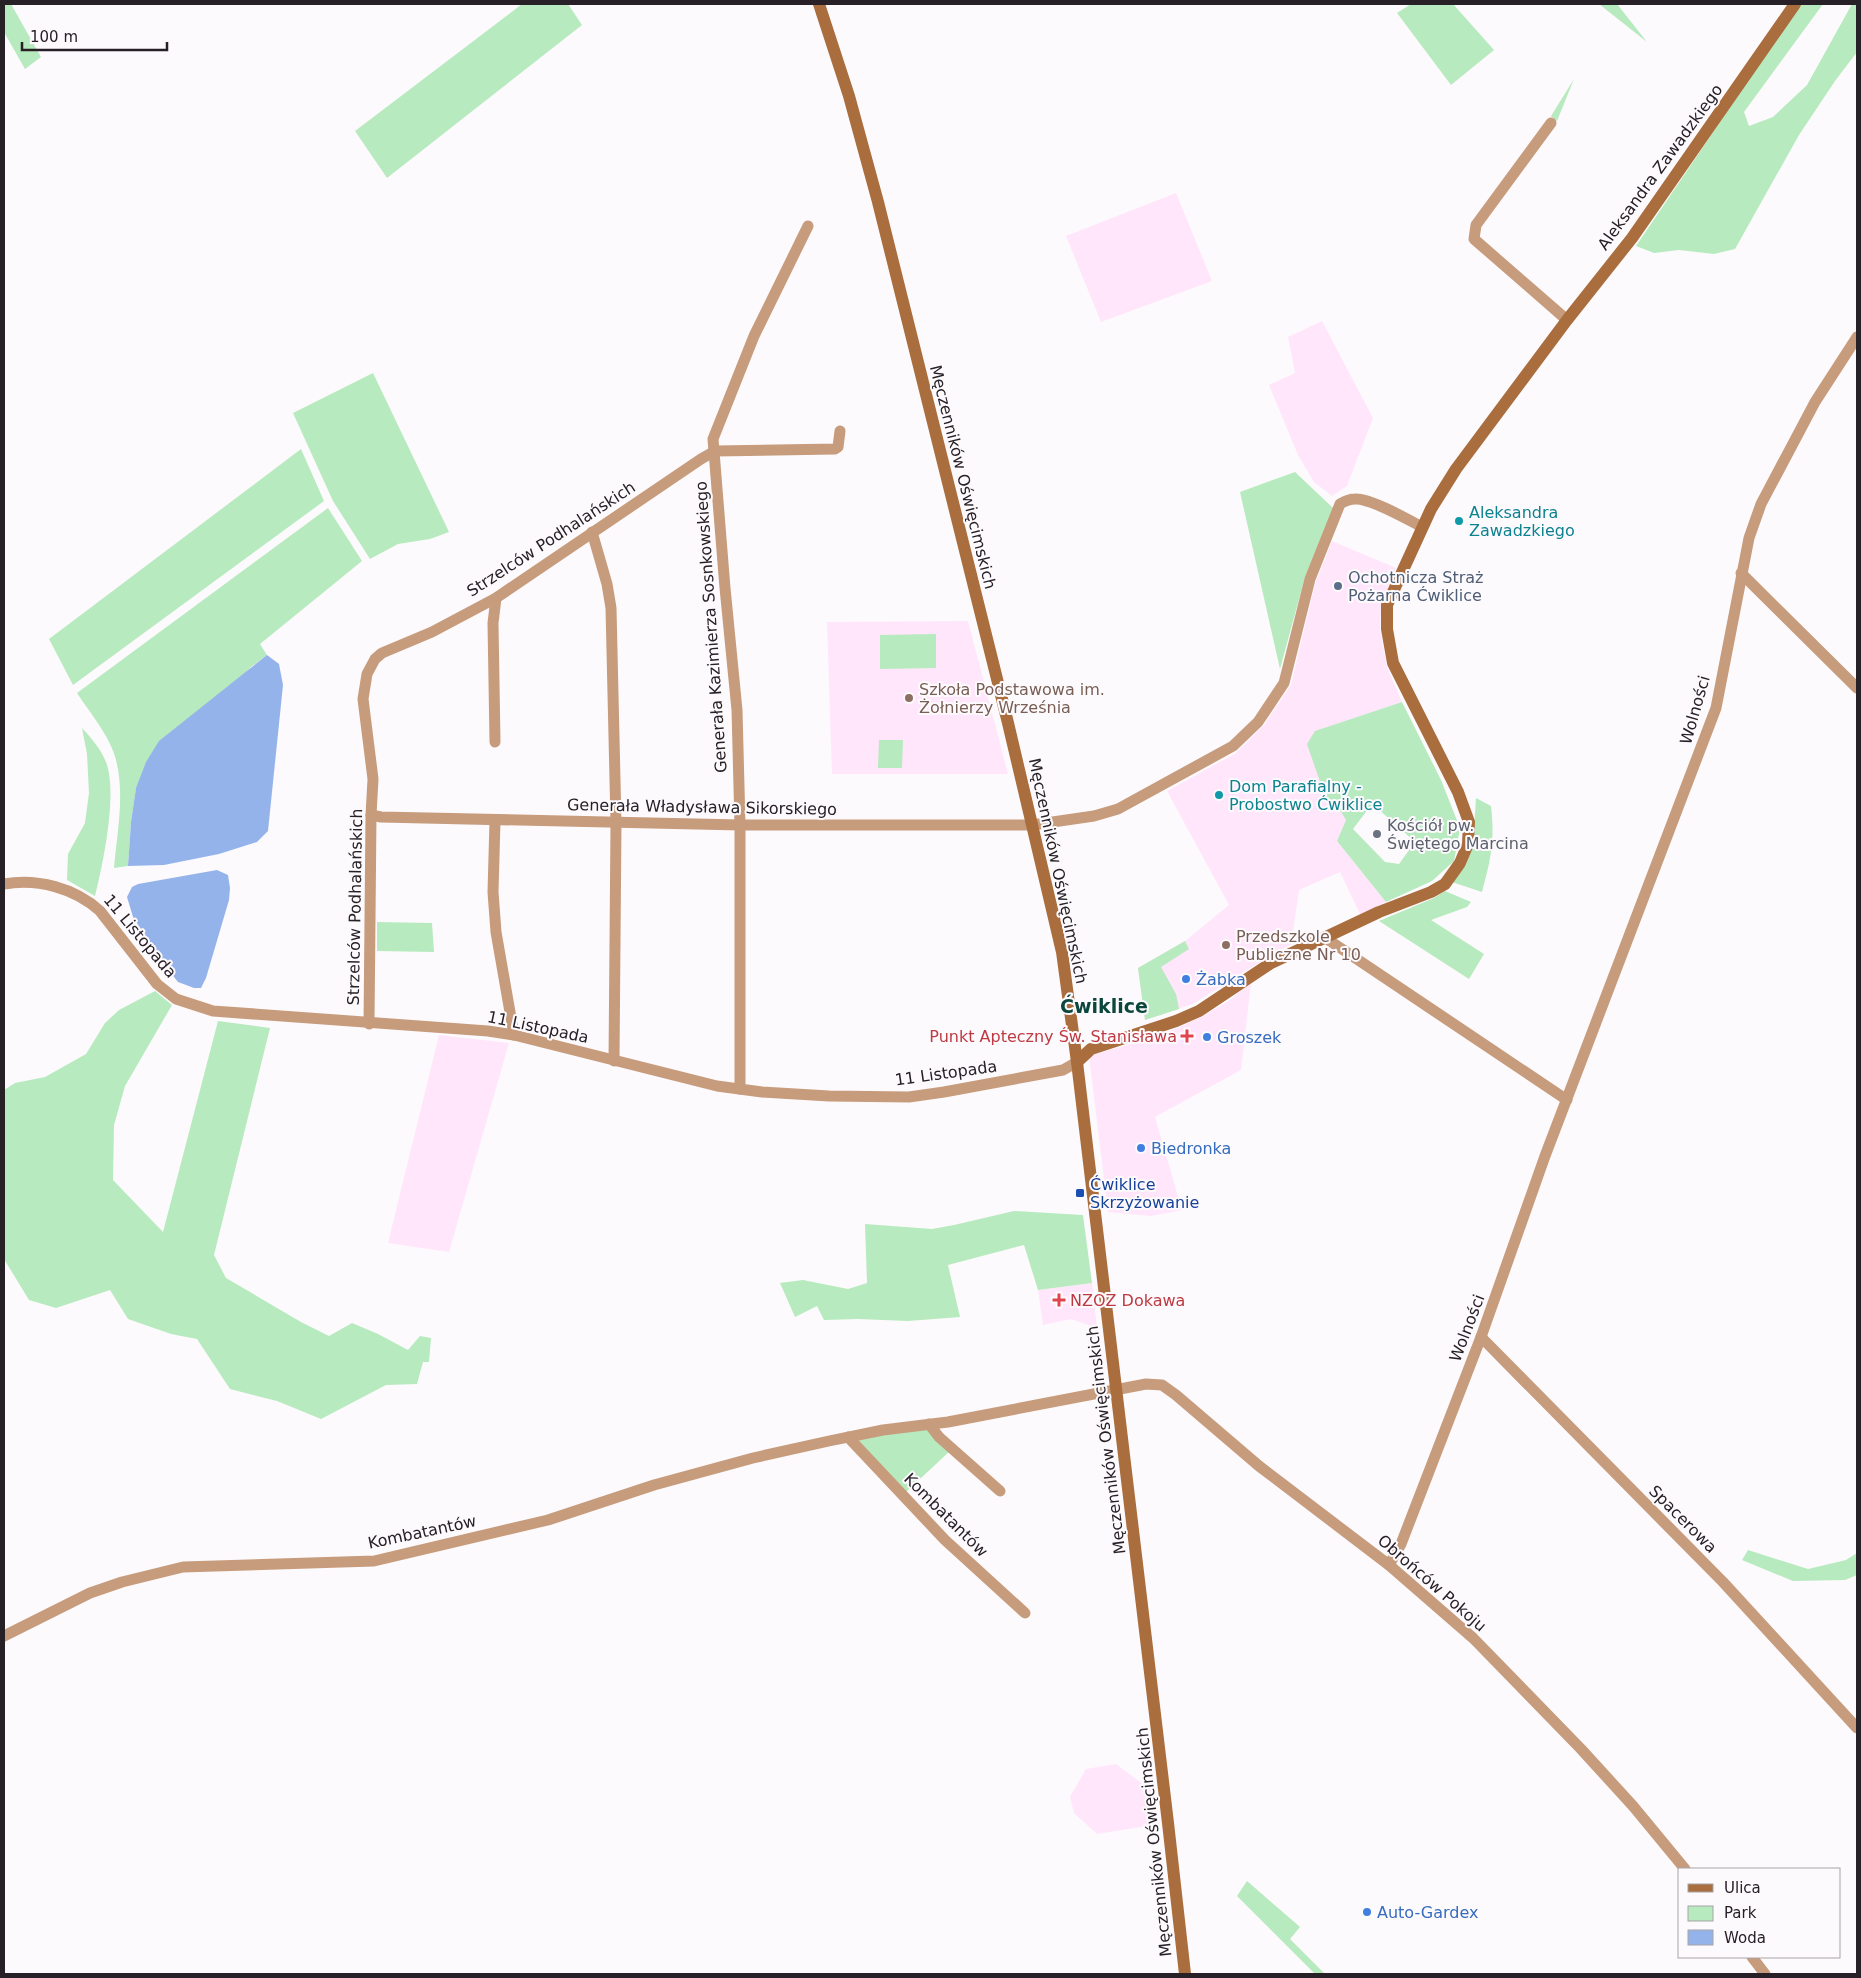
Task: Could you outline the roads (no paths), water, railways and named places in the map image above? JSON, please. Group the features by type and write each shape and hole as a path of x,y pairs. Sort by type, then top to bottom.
{"main road":[{"name":"Męczenników Oświęcimskich","path":"819,4 849,96 878,202 1062,952 1077,1062 1185,1974"},
{"name":"Aleksandra Zawadzkiego","path":"1077,1062 1091,1049 1176,1021 1199,1011 1272,963 1379,912 1432,892 1445,884 1460,863 1468,844 1469,822 1458,792 1393,663 1386,629 1387,605 1422,526 1456,469 1567,320 1632,238 1795,4"}],"street":[{"path":"1551,123 1476,225 1474,239 1567,320"},
{"path":"808,226 747,354 713,439 716,451 836,449 838,447 840,431"},
{"name":"Wolności","path":"1389,1565 1401,1544 1481,1337 1545,1156 1716,708 1741,573 1749,538 1761,504 1810,410 1857,337"},
{"name":"Strzelców Podhalańskich","path":"369,1024 373,779 363,700 370,667 382,653 432,632 496,598 592,532 716,451"},
{"name":"Generała Kazimierza Sosnkowskiego","path":"716,451 725,588 737,710 740,825 740,1089"},
{"name":"Generała Władysława Sikorskiego","path":"371,815 495,821 740,825 1032,825 1094,816 1118,809 1233,746 1258,722 1284,683 1310,579 1340,504 1357,498 1368,501 1422,526"},
{"path":"592,532 612,608 616,823 614,1061"},
{"path":"1741,573 1857,688"},
{"path":"495,742 494,623 496,598"},
{"path":"495,821 493,892 496,932 514,1035"},
{"name":"11 Listopada","path":"4,884 24,882 53,886 89,901 100,911 157,984 176,999 213,1012 488,1031 514,1035 614,1061 740,1089 829,1096 909,1097 961,1090 1062,1070 1077,1062"},
{"path":"1324,937 1567,1100"},
{"name":"Spacerowa","path":"1481,1337 1723,1582 1857,1728"},
{"name":"Obrońców Pokoju","path":"1116,1389 1155,1384 1166,1388 1260,1466 1389,1565 1473,1638 1634,1806 1684,1868"},
{"name":"Kombatantów","path":"4,1636 90,1593 122,1582 184,1567 374,1561 548,1520 654,1485 752,1458 883,1430 929,1424 1116,1389"},
{"path":"929,1424 939,1437 1000,1491"},
{"name":"Kombatantów","path":"848,1437 945,1540 1025,1613"},
{"path":"1753,1958 1765,1974"}],"water":[{"path":"267,655 279,664 283,685 268,831 257,842 219,854 164,865 128,866 131,822 136,788 146,762 159,741"},
{"path":"217,870 228,875 229,900 206,978 201,988 194,988 178,982 162,962 133,917 127,897 132,887 138,884"}],"place":[{"name":"Aleksandra Zawadzkiego","path":"1459,521"},
{"name":"Ochotnicza Straż Pożarna Ćwiklice","path":"1338,586"},
{"name":"Szkoła Podstawowa im. Żołnierzy Września","path":"909,698"},
{"name":"Dom Parafialny - Probostwo Ćwiklice","path":"1219,795"},
{"name":"Kościół pw. Świętego Marcina","path":"1377,834"},
{"name":"Przedszkole Publiczne Nr 10","path":"1226,945"},
{"name":"Żabka","path":"1186,979"},
{"name":"Punkt Apteczny Św. Stanisława","path":"1187,1036"},
{"name":"Groszek","path":"1207,1037"},
{"name":"Biedronka","path":"1141,1148"},
{"name":"Ćwiklice Skrzyżowanie","path":"1080,1193"},
{"name":"NZOZ Dokawa","path":"1059,1300"},
{"name":"Auto-Gardex","path":"1367,1912"}],"district":[{"name":"Ćwiklice","path":"1104,1006"}]}
